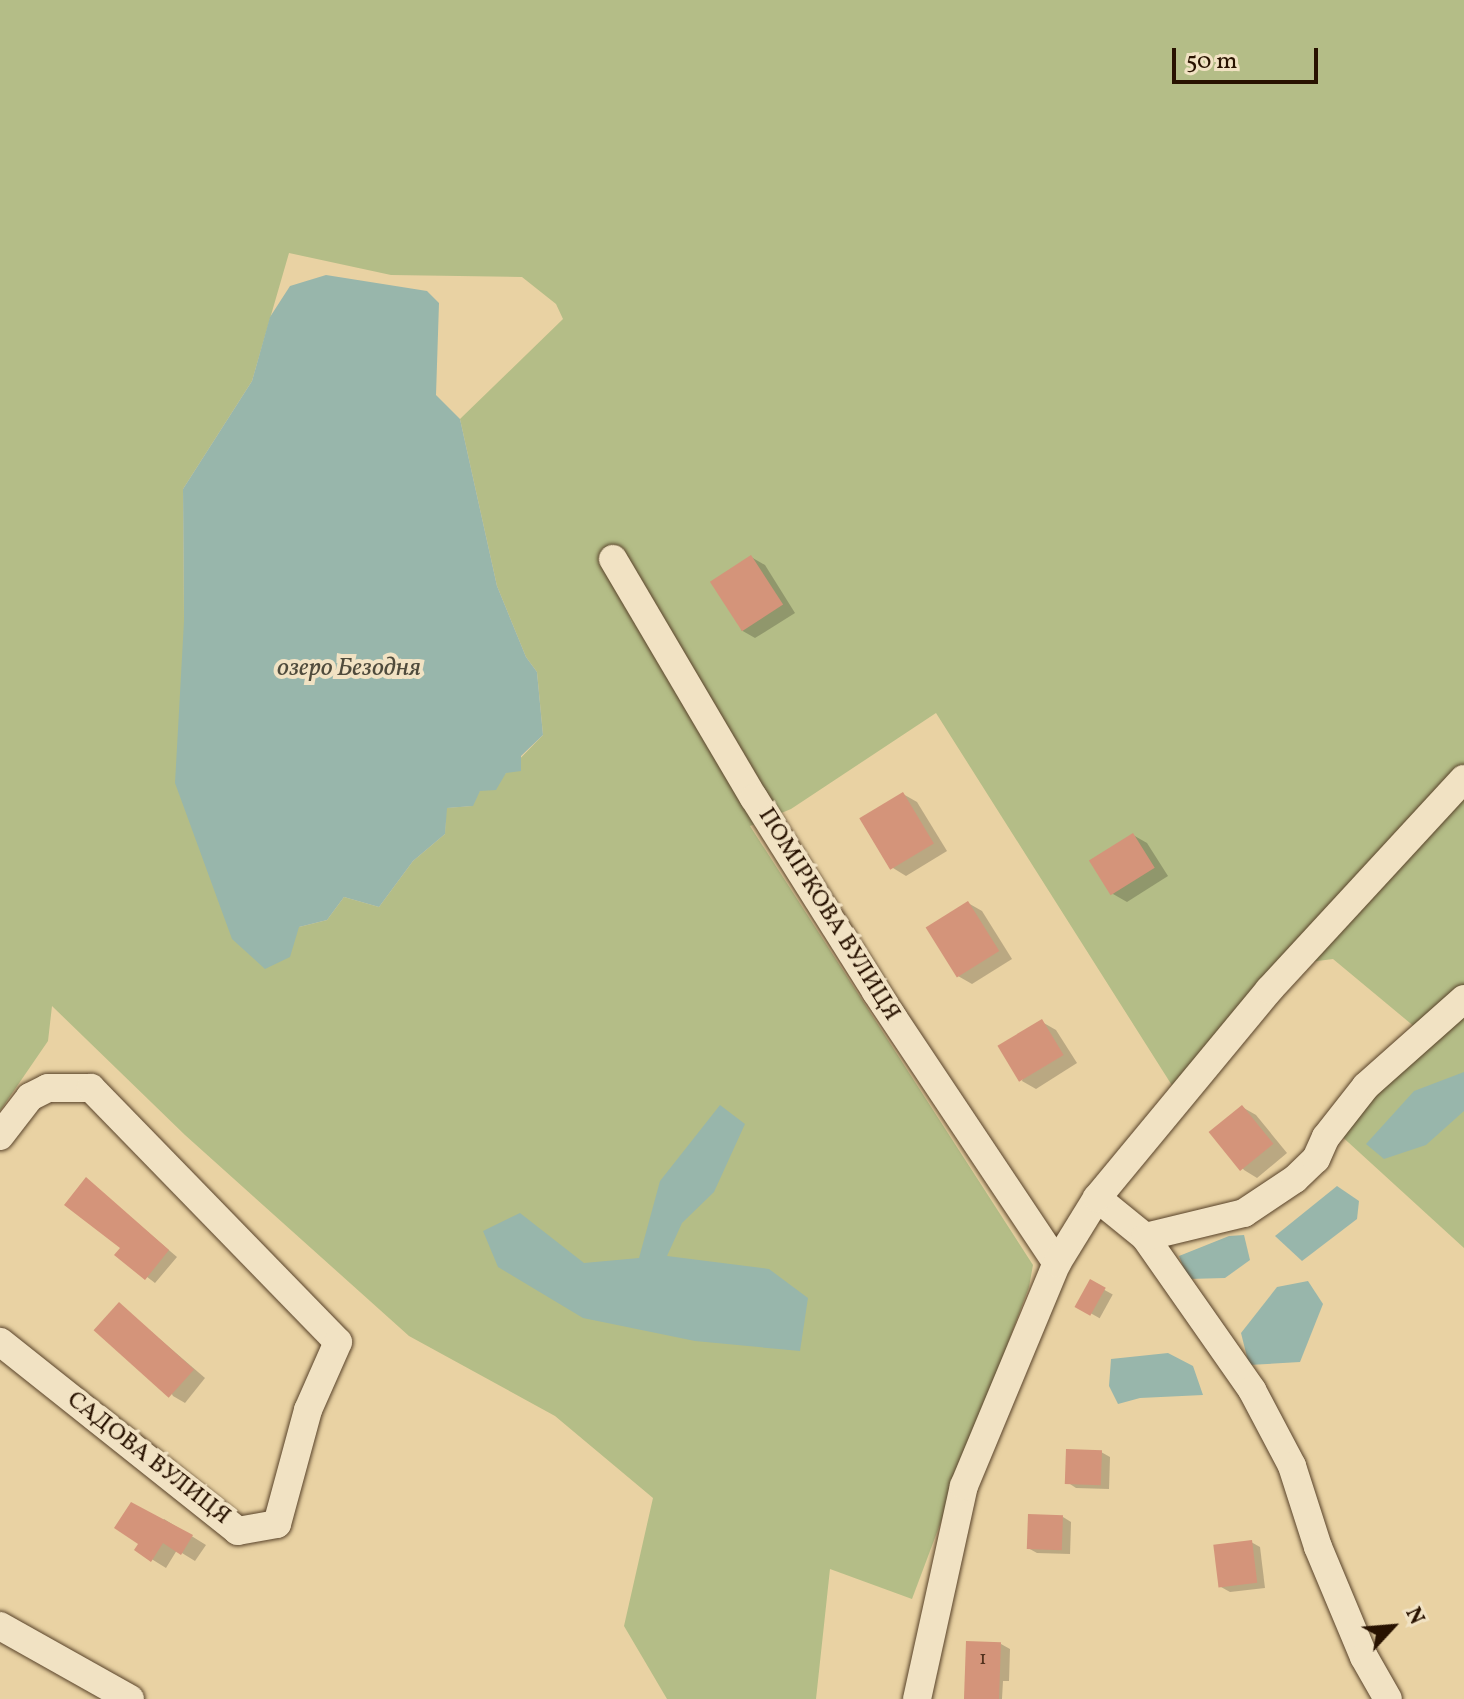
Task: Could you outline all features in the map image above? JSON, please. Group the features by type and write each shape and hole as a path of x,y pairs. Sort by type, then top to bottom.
{"street":[{"name":"ПОМІРКОВА ВУЛИЦЯ","path":"613,559 754,798 876,992 1057,1263"},
{"path":"917,1699 964,1486 1057,1263 1097,1198 1269,990 1464,779"},
{"path":"1145,1237 1244,1213 1295,1179 1316,1159 1326,1137 1366,1086 1464,999"},
{"name":"САДОВА ВУЛИЦЯ","path":"0,1136 30,1097 48,1088 75,1085 91,1088 338,1342 308,1410 277,1524 238,1531 0,1342"},
{"path":"1097,1198 1145,1237 1252,1390 1292,1466 1318,1547 1364,1657 1388,1699"},
{"path":"0,1626 130,1699"}],"green space":[{"path":"0,0 1464,0 1464,1248 1337,1132 1416,1028 1333,959 1294,964 1173,1087 936,713 791,809 750,826 1033,1265 1029,1287 912,1599 830,1569 816,1699 667,1699 624,1626 653,1498 555,1416 409,1336 185,1135 52,1006 48,1041 0,1111","holes":["289,253 391,275 522,277 556,304 563,319 460,419 497,586 526,657 537,672 543,735 506,773 480,790 472,806 446,808 445,834 413,861 379,907 344,897 327,920 299,927 184,621 183,489 252,381"]}],"water":[{"name":"озеро Безодня","path":"326,275 427,291 439,303 436,395 460,419 497,586 526,657 537,672 543,735 521,756 521,771 506,773 496,790 480,791 473,806 447,808 445,834 413,861 379,907 344,897 327,920 299,927 290,957 265,969 232,939 175,783 184,621 183,489 252,381 270,317 290,286"},
{"path":"1464,1072 1464,1111 1426,1145 1384,1159 1366,1144 1414,1091"},
{"path":"720,1105 745,1124 714,1192 682,1223 667,1256 769,1269 808,1298 800,1351 695,1341 583,1318 498,1267 483,1231 520,1213 584,1263 639,1258 660,1181"},
{"path":"1337,1186 1359,1201 1357,1219 1302,1261 1275,1236"},
{"path":"1244,1235 1250,1260 1225,1278 1188,1279 1179,1256 1229,1236"},
{"path":"1308,1281 1323,1304 1300,1362 1249,1365 1241,1333 1277,1287"},
{"path":"1168,1353 1193,1366 1203,1395 1140,1398 1118,1404 1109,1386 1111,1359"}],"building":[{"path":"751,555 783,604 742,631 710,582"},
{"path":"903,792 934,843 890,870 859,818"},
{"path":"1133,833 1155,868 1111,895 1089,861"},
{"path":"968,901 999,951 957,978 926,927"},
{"path":"1042,1019 1064,1055 1019,1082 997,1046"},
{"path":"1242,1105 1273,1144 1240,1171 1209,1132"},
{"path":"86,1177 169,1250 145,1280 114,1255 120,1248 64,1205"},
{"path":"1090,1279 1106,1288 1090,1316 1074,1307"},
{"path":"119,1302 194,1370 169,1398 94,1330"},
{"path":"1066,1449 1102,1450 1101,1485 1065,1484"},
{"path":"131,1502 193,1535 181,1555 163,1543 151,1562 134,1550 138,1544 114,1528"},
{"path":"1028,1514 1063,1515 1062,1550 1027,1549"},
{"path":"1252,1540 1257,1583 1219,1587 1213,1545"},
{"path":"966,1641 1001,1642 999,1699 964,1699"}]}
